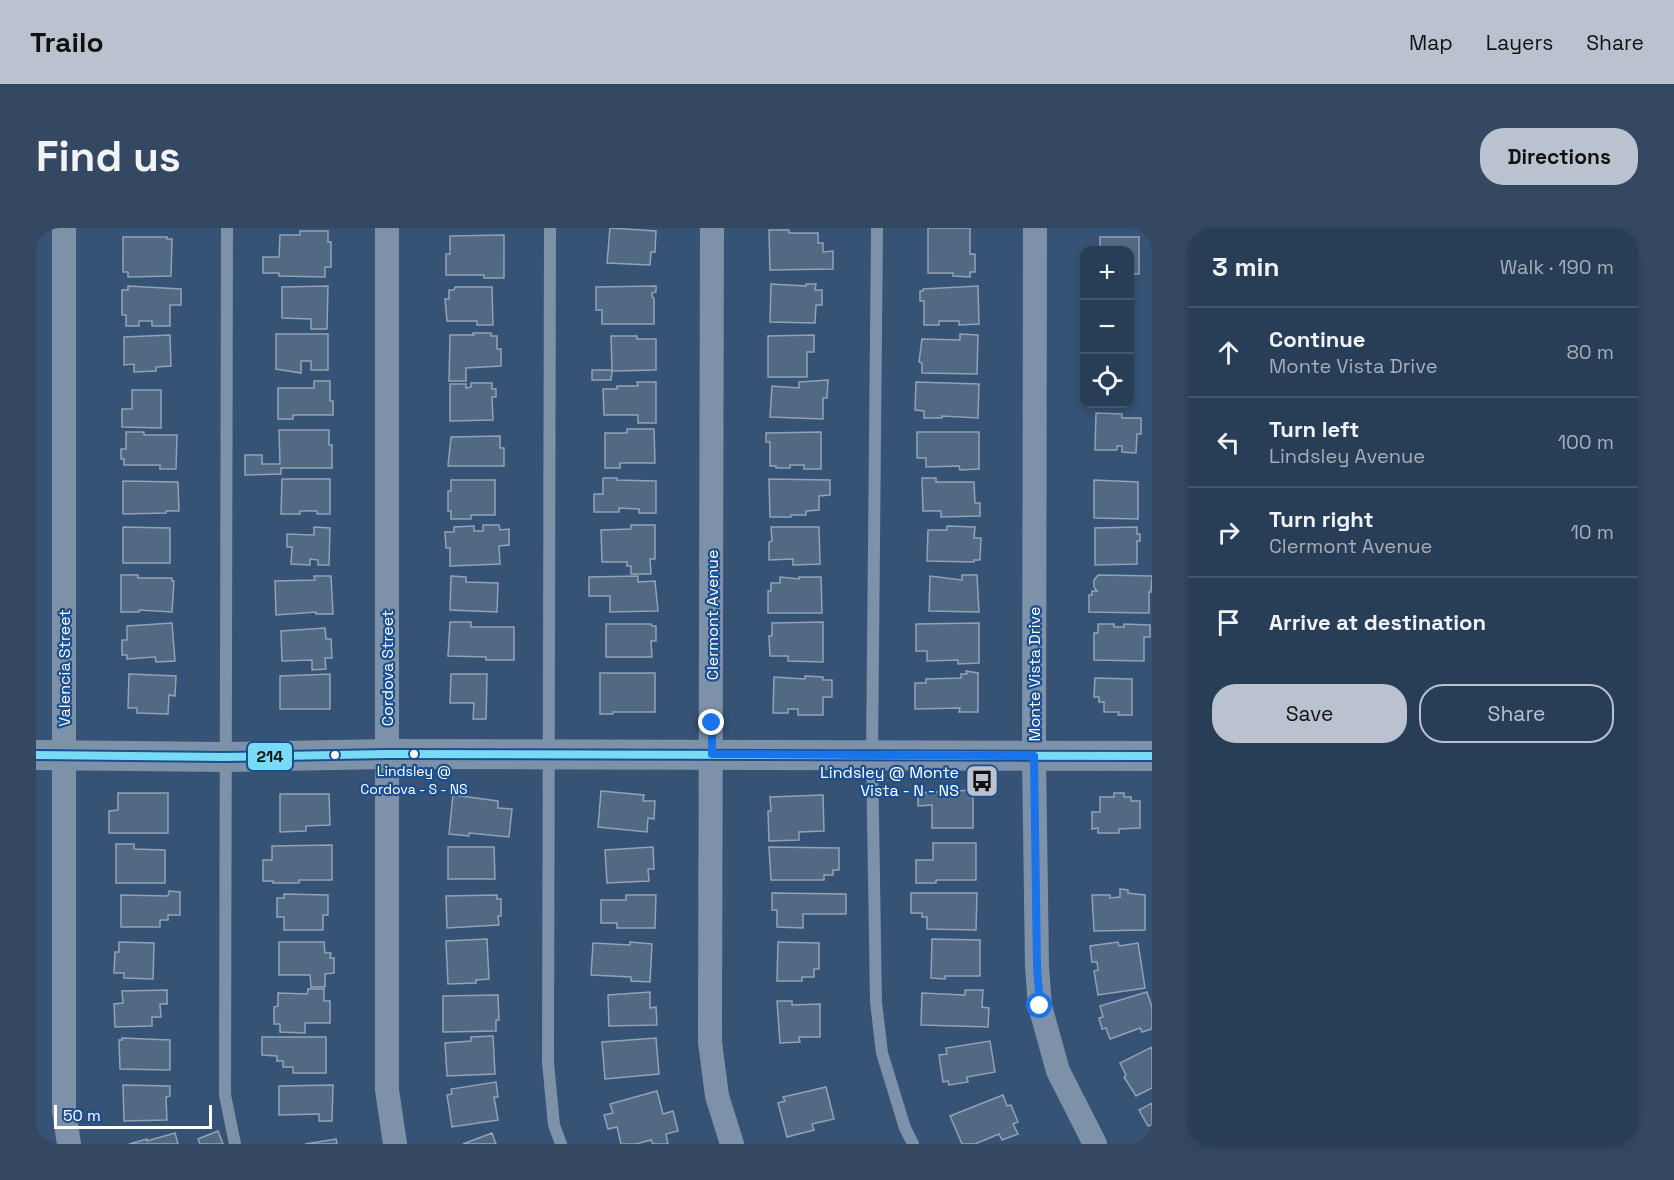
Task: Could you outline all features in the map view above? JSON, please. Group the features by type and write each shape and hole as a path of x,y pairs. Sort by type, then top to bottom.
{"street":[{"name":"Valencia Street","path":"64,228 50,755 64,1112 69,1144"},
{"name":"Cordova Street","path":"387,228 387,1090 395,1144"},
{"name":"Clermont Avenue","path":"712,228 710,1042 717,1096 732,1144"},
{"name":"Monte Vista Drive","path":"1035,228 1034,756 1037,967 1040,1006 1058,1071 1095,1144"},
{"path":"50,755 224,757 388,754 1152,756"}],"lane":[{"path":"226,228 225,1095 235,1144"},
{"path":"550,228 548,1063 554,1125 561,1144"},
{"path":"877,228 872,755 876,1002 882,1053 905,1128 913,1144"}],"building":[{"path":"610,228 656,231 655,252 651,252 650,265 607,263"},
{"path":"928,228 970,228 970,254 975,254 975,272 970,272 970,277 953,276 953,273 928,273"},
{"path":"769,230 818,233 818,243 823,243 823,252 833,251 833,269 770,270"},
{"path":"300,231 328,231 328,242 331,242 331,267 325,267 325,277 279,276 279,273 263,273 263,257 279,257 280,235 300,235"},
{"path":"504,235 504,278 484,278 484,275 446,275 446,254 450,254 450,236"},
{"path":"123,237 172,239 171,276 128,277 128,272 123,272"},
{"path":"1100,237 1139,237 1139,274 1134,274 1134,246 1100,246"},
{"path":"771,284 806,286 806,284 816,284 815,290 822,290 822,305 816,305 815,323 770,322"},
{"path":"128,286 181,289 181,305 170,305 170,326 152,326 152,321 139,321 139,326 126,326 126,315 122,315 122,290 128,290"},
{"path":"328,286 327,329 311,329 311,319 282,318 282,287"},
{"path":"656,286 656,292 652,293 654,324 602,324 602,310 596,310 596,287"},
{"path":"978,286 979,324 959,325 959,321 939,321 939,325 924,325 924,301 920,301 920,291"},
{"path":"455,287 492,287 493,325 477,325 477,321 447,321 445,299 449,299 449,290 454,290"},
{"path":"473,333 491,333 491,336 497,336 497,349 501,349 501,366 466,368 466,381 449,381 450,335 474,335"},
{"path":"276,334 328,334 328,370 311,370 311,361 301,361 301,373 276,369"},
{"path":"960,334 978,335 977,374 922,373 922,363 919,362 922,339 960,340"},
{"path":"170,335 171,366 156,367 156,371 134,372 134,364 124,365 124,337"},
{"path":"814,335 814,352 807,352 807,377 768,377 768,336"},
{"path":"611,336 656,339 656,370 612,371 611,380 592,380 592,370 612,370"},
{"path":"828,380 827,398 823,398 823,419 770,417 772,386 799,388 799,382"},
{"path":"314,381 330,381 333,415 293,415 293,419 278,419 278,388 314,388"},
{"path":"637,382 656,382 656,423 638,423 638,415 604,415 603,389 638,386"},
{"path":"916,382 979,384 978,418 942,416 942,418 924,418 924,411 915,410"},
{"path":"471,383 492,383 492,389 496,389 496,397 492,397 493,420 450,421 450,384 466,384 466,388 471,387"},
{"path":"132,390 161,390 161,428 122,427 122,409 132,409"},
{"path":"1096,413 1122,414 1122,418 1141,418 1141,434 1137,434 1136,453 1122,452 1122,446 1117,446 1117,450 1095,450"},
{"path":"627,429 654,429 655,463 620,463 620,468 605,468 605,433 627,433"},
{"path":"279,430 329,430 329,445 332,445 332,468 281,468 281,474 245,475 245,455 262,455 262,464 280,464"},
{"path":"126,432 144,432 144,435 177,435 176,469 160,469 160,465 124,465 124,459 121,459 121,449 126,449"},
{"path":"821,432 821,469 804,469 804,465 790,465 790,468 770,466 770,442 766,442 766,433"},
{"path":"917,432 979,432 979,469 960,470 959,466 926,467 926,458 917,458"},
{"path":"500,436 500,448 504,448 504,466 448,466 451,437"},
{"path":"603,478 656,481 656,513 639,513 639,509 619,508 619,512 594,512 594,494 603,494"},
{"path":"922,478 936,478 936,482 974,482 975,503 980,503 980,516 941,517 941,511 923,511"},
{"path":"282,479 330,479 330,514 300,511 300,514 281,514"},
{"path":"769,479 830,480 830,495 819,496 819,510 806,511 806,515 770,517"},
{"path":"451,480 495,480 495,515 471,515 471,519 451,519 451,511 448,511 448,491 451,491"},
{"path":"1094,480 1138,482 1138,519 1094,518"},
{"path":"123,481 178,482 179,511 123,514"},
{"path":"483,525 499,525 500,530 509,529 509,545 499,546 500,564 450,566 450,548 446,548 445,532 454,532 454,527 474,526 474,531 483,531"},
{"path":"631,525 655,525 655,559 650,559 651,574 631,574 631,566 627,566 627,562 602,562 601,530 631,529"},
{"path":"947,526 975,527 974,538 981,538 980,560 974,560 974,562 927,561 928,530 947,530"},
{"path":"123,527 170,528 170,563 123,563"},
{"path":"314,527 330,528 329,565 318,565 318,560 310,559 310,565 291,564 292,547 287,547 287,534 314,535"},
{"path":"771,527 819,527 820,564 793,565 793,559 769,560 769,542 772,541"},
{"path":"1137,527 1140,541 1137,541 1137,564 1095,565 1095,528"},
{"path":"121,575 138,575 138,578 172,578 174,581 172,612 139,610 139,612 121,612"},
{"path":"962,575 977,575 979,612 929,611 930,576 962,580"},
{"path":"1098,575 1152,576 1149,613 1089,612 1089,595 1092,595 1092,591 1097,591 1094,587 1094,580"},
{"path":"314,576 331,576 333,614 316,614 316,612 276,615 275,581 315,580"},
{"path":"451,576 466,577 466,582 498,583 497,612 450,610"},
{"path":"638,576 638,582 655,581 658,611 610,612 610,596 589,596 589,577"},
{"path":"780,577 799,579 799,577 821,577 822,613 768,613 768,591 771,591 771,583 780,583"},
{"path":"450,622 471,622 471,627 514,627 514,660 448,656"},
{"path":"823,622 823,662 788,661 788,656 770,656 769,636 772,636 772,623"},
{"path":"172,623 175,661 156,662 155,657 127,659 127,655 122,655 122,640 127,640 127,626"},
{"path":"979,623 979,663 958,664 958,660 927,661 927,651 916,651 916,624"},
{"path":"606,624 656,626 656,641 651,641 652,657 606,657"},
{"path":"1098,624 1114,624 1114,627 1124,627 1124,624 1150,625 1150,637 1144,637 1144,661 1094,660 1094,633 1098,633"},
{"path":"325,628 326,639 331,639 332,658 325,658 326,669 312,670 312,660 282,661 281,631"},
{"path":"966,671 978,673 978,712 959,712 960,708 915,709 915,683 926,683 926,679 961,678 961,674 967,674"},
{"path":"600,673 655,673 655,712 600,714"},
{"path":"129,674 176,676 175,696 169,695 168,714 137,713 137,708 128,708"},
{"path":"330,674 330,709 280,709 280,676"},
{"path":"451,674 487,674 486,719 473,719 474,703 450,703"},
{"path":"805,676 832,680 832,697 823,697 823,715 798,715 798,709 788,709 788,713 773,713 774,677 805,679"},
{"path":"1095,678 1132,679 1132,715 1104,712 1104,702 1099,702 1099,697 1094,697"},
{"path":"973,790 973,828 932,828 932,805 918,806 918,793"},
{"path":"601,791 644,795 643,801 655,801 654,819 648,818 647,832 598,827"},
{"path":"118,793 168,793 168,833 109,833 109,811 118,810"},
{"path":"1114,793 1124,793 1124,797 1131,797 1131,801 1140,801 1140,828 1119,829 1119,833 1098,833 1098,828 1092,829 1092,812 1100,812 1100,797 1114,797"},
{"path":"280,794 329,794 330,825 306,826 306,831 280,832"},
{"path":"453,795 498,801 498,808 512,809 509,837 469,833 469,836 449,834"},
{"path":"823,795 824,831 799,832 799,840 769,841 770,797"},
{"path":"933,843 976,843 976,880 936,880 936,883 916,883 916,860 933,860"},
{"path":"116,844 134,844 134,849 165,850 165,883 116,883"},
{"path":"332,845 332,880 299,880 299,883 263,881 263,860 272,860 272,846"},
{"path":"448,847 494,847 495,879 448,879"},
{"path":"653,847 654,869 648,869 649,881 607,883 605,850"},
{"path":"769,847 839,848 839,870 833,870 833,875 824,875 824,880 771,880"},
{"path":"1120,889 1128,890 1128,893 1145,895 1145,930 1094,931 1092,895 1120,897"},
{"path":"169,891 180,892 180,915 168,915 168,920 160,920 160,927 121,927 121,895 168,896"},
{"path":"772,893 846,894 846,914 803,914 803,928 777,927 777,910 772,910"},
{"path":"911,893 977,893 976,930 927,929 927,917 922,917 922,913 911,913"},
{"path":"284,894 328,895 328,915 323,915 323,930 284,930 284,917 277,917 277,898 284,898"},
{"path":"497,895 497,899 501,899 499,925 447,928 446,896"},
{"path":"626,895 656,895 655,928 617,928 617,923 601,923 601,900 626,900"},
{"path":"487,939 489,979 476,980 476,983 448,984 446,941"},
{"path":"932,939 980,940 980,976 931,978"},
{"path":"119,942 154,943 153,979 124,978 124,973 114,973 115,952 119,952"},
{"path":"279,942 324,942 325,953 331,953 330,958 334,958 334,973 325,974 325,987 311,987 310,975 279,975"},
{"path":"630,942 652,944 650,982 631,981 631,977 591,975 593,943 630,945"},
{"path":"778,942 819,943 819,969 814,969 814,977 802,977 802,981 777,981"},
{"path":"1118,942 1119,946 1138,943 1145,988 1098,995 1094,971 1098,970 1097,962 1092,962 1090,946"},
{"path":"308,989 324,989 324,1001 330,1001 330,1023 305,1023 305,1033 280,1032 280,1024 274,1024 274,1007 278,1006 278,993 307,994"},
{"path":"167,990 167,1004 160,1004 161,1017 152,1017 152,1026 115,1027 114,1004 123,1003 122,991"},
{"path":"965,990 983,990 982,1007 989,1008 988,1027 921,1025 922,993 965,995"},
{"path":"650,992 650,1008 656,1007 657,1025 609,1026 608,995"},
{"path":"1147,992 1152,1007 1152,1029 1142,1032 1140,1028 1110,1039 1106,1028 1102,1029 1099,1018 1103,1017 1100,1006"},
{"path":"498,995 499,1020 496,1020 496,1031 443,1032 443,996"},
{"path":"777,1001 792,1001 792,1005 820,1004 820,1037 799,1037 800,1042 780,1043"},
{"path":"493,1036 495,1074 447,1076 445,1043 471,1041 471,1037"},
{"path":"262,1037 326,1037 326,1073 293,1073 293,1067 283,1067 283,1061 277,1061 277,1056 262,1055"},
{"path":"122,1038 170,1040 170,1070 120,1069 119,1040"},
{"path":"656,1038 659,1074 605,1079 602,1042"},
{"path":"990,1041 995,1072 967,1077 968,1082 949,1085 948,1081 943,1082 939,1055 947,1054 946,1048"},
{"path":"1152,1047 1152,1088 1136,1096 1124,1077 1126,1075 1120,1063"},
{"path":"496,1082 498,1097 494,1097 498,1120 452,1127 447,1095 452,1094 451,1089"},
{"path":"123,1085 170,1086 170,1096 166,1097 167,1120 124,1121"},
{"path":"333,1085 332,1121 319,1121 319,1114 279,1115 279,1086"},
{"path":"826,1087 834,1119 812,1124 814,1130 787,1137 778,1103 785,1101 783,1097"},
{"path":"657,1091 663,1114 673,1111 678,1131 666,1134 668,1144 653,1144 651,1140 636,1144 621,1144 617,1127 608,1129 604,1115 613,1113 610,1104"},
{"path":"1003,1095 1007,1106 1011,1105 1018,1122 1013,1124 1018,1134 1002,1140 999,1134 975,1144 962,1144 950,1116"},
{"path":"1152,1103 1152,1125 1148,1126 1139,1110"},
{"path":"218,1131 223,1144 200,1144 198,1139"},
{"path":"175,1133 178,1144 129,1144 147,1139 147,1141"},
{"path":"492,1133 496,1144 463,1144"},
{"path":"336,1139 337,1144 305,1144"}],"transit line":[{"name":"214","path":"36,755 224,757 388,754 1152,756"}],"place":[{"name":"Lindsley @ Cordova - S - NS","path":"414,754"},
{"name":"Lindsley @ Monte Vista - N - NS","path":"982,781"}],"route":[{"path":"712,723 712,754 1034,756 1037,967 1040,1006"}]}
